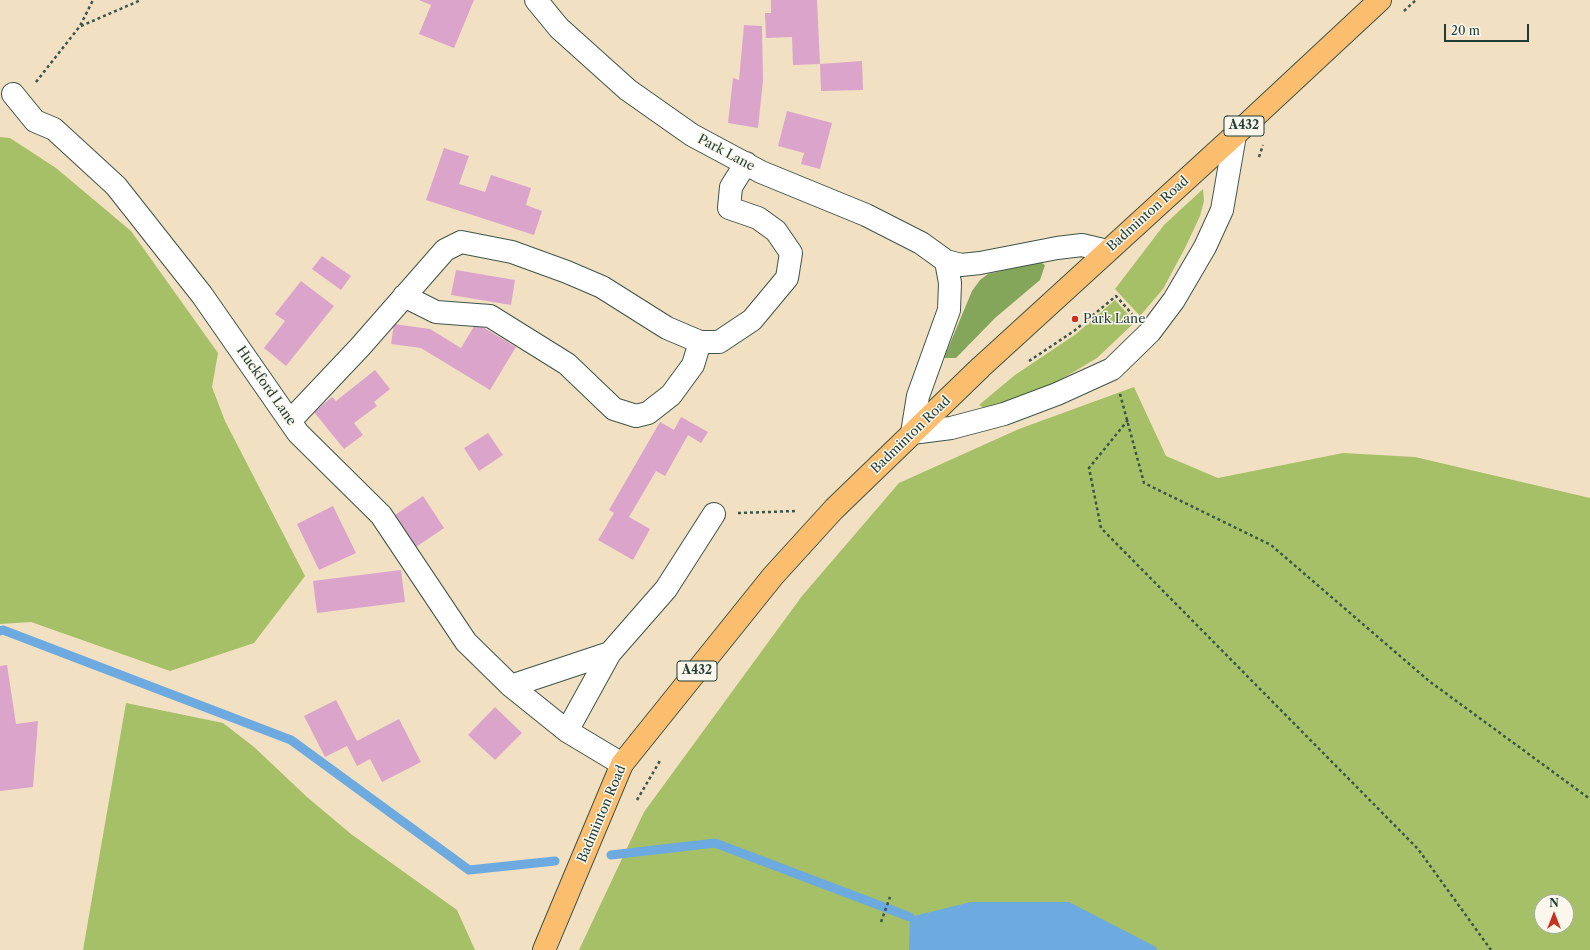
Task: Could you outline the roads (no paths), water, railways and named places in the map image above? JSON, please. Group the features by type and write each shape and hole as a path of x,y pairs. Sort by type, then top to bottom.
{"main road":[{"name":"Badminton Road","path":"544,950 622,764 772,576 834,510 981,367 1380,0"}],"street":[{"name":"Park Lane","path":"536,0 559,28 628,90 692,136 761,172 866,215 921,243 946,261 961,265 980,263 1057,248 1082,245 1107,251"},
{"name":"Huckford Lane","path":"13,94 35,121 54,129 116,186 202,295 298,433 381,515 466,642 511,686 567,731 622,764"},
{"path":"946,261 950,283 949,310 918,396 912,433 951,428 1004,414 1057,394 1112,369 1150,332 1174,300 1205,247 1222,210 1235,134"},
{"path":"290,421 360,347 445,250 461,242 512,252 568,272 602,287 667,328 700,342 718,342 752,320 787,278 791,253 776,230 758,218 729,208 731,186 746,163"},
{"path":"404,296 436,312 490,316 568,364 614,409 636,416 648,413 671,395 693,365 700,342"},
{"path":"567,731 610,653 666,589 714,514"},
{"path":"511,686 610,653"}],"water":[{"path":"971,902 1069,902 1156,947 1157,950 909,950 910,917"}],"waterway":[{"path":"0,631 3,630 291,740 469,870 555,861"},
{"path":"611,855 715,843 910,917"}],"place":[{"name":"Park Lane","path":"1075,319"}]}
